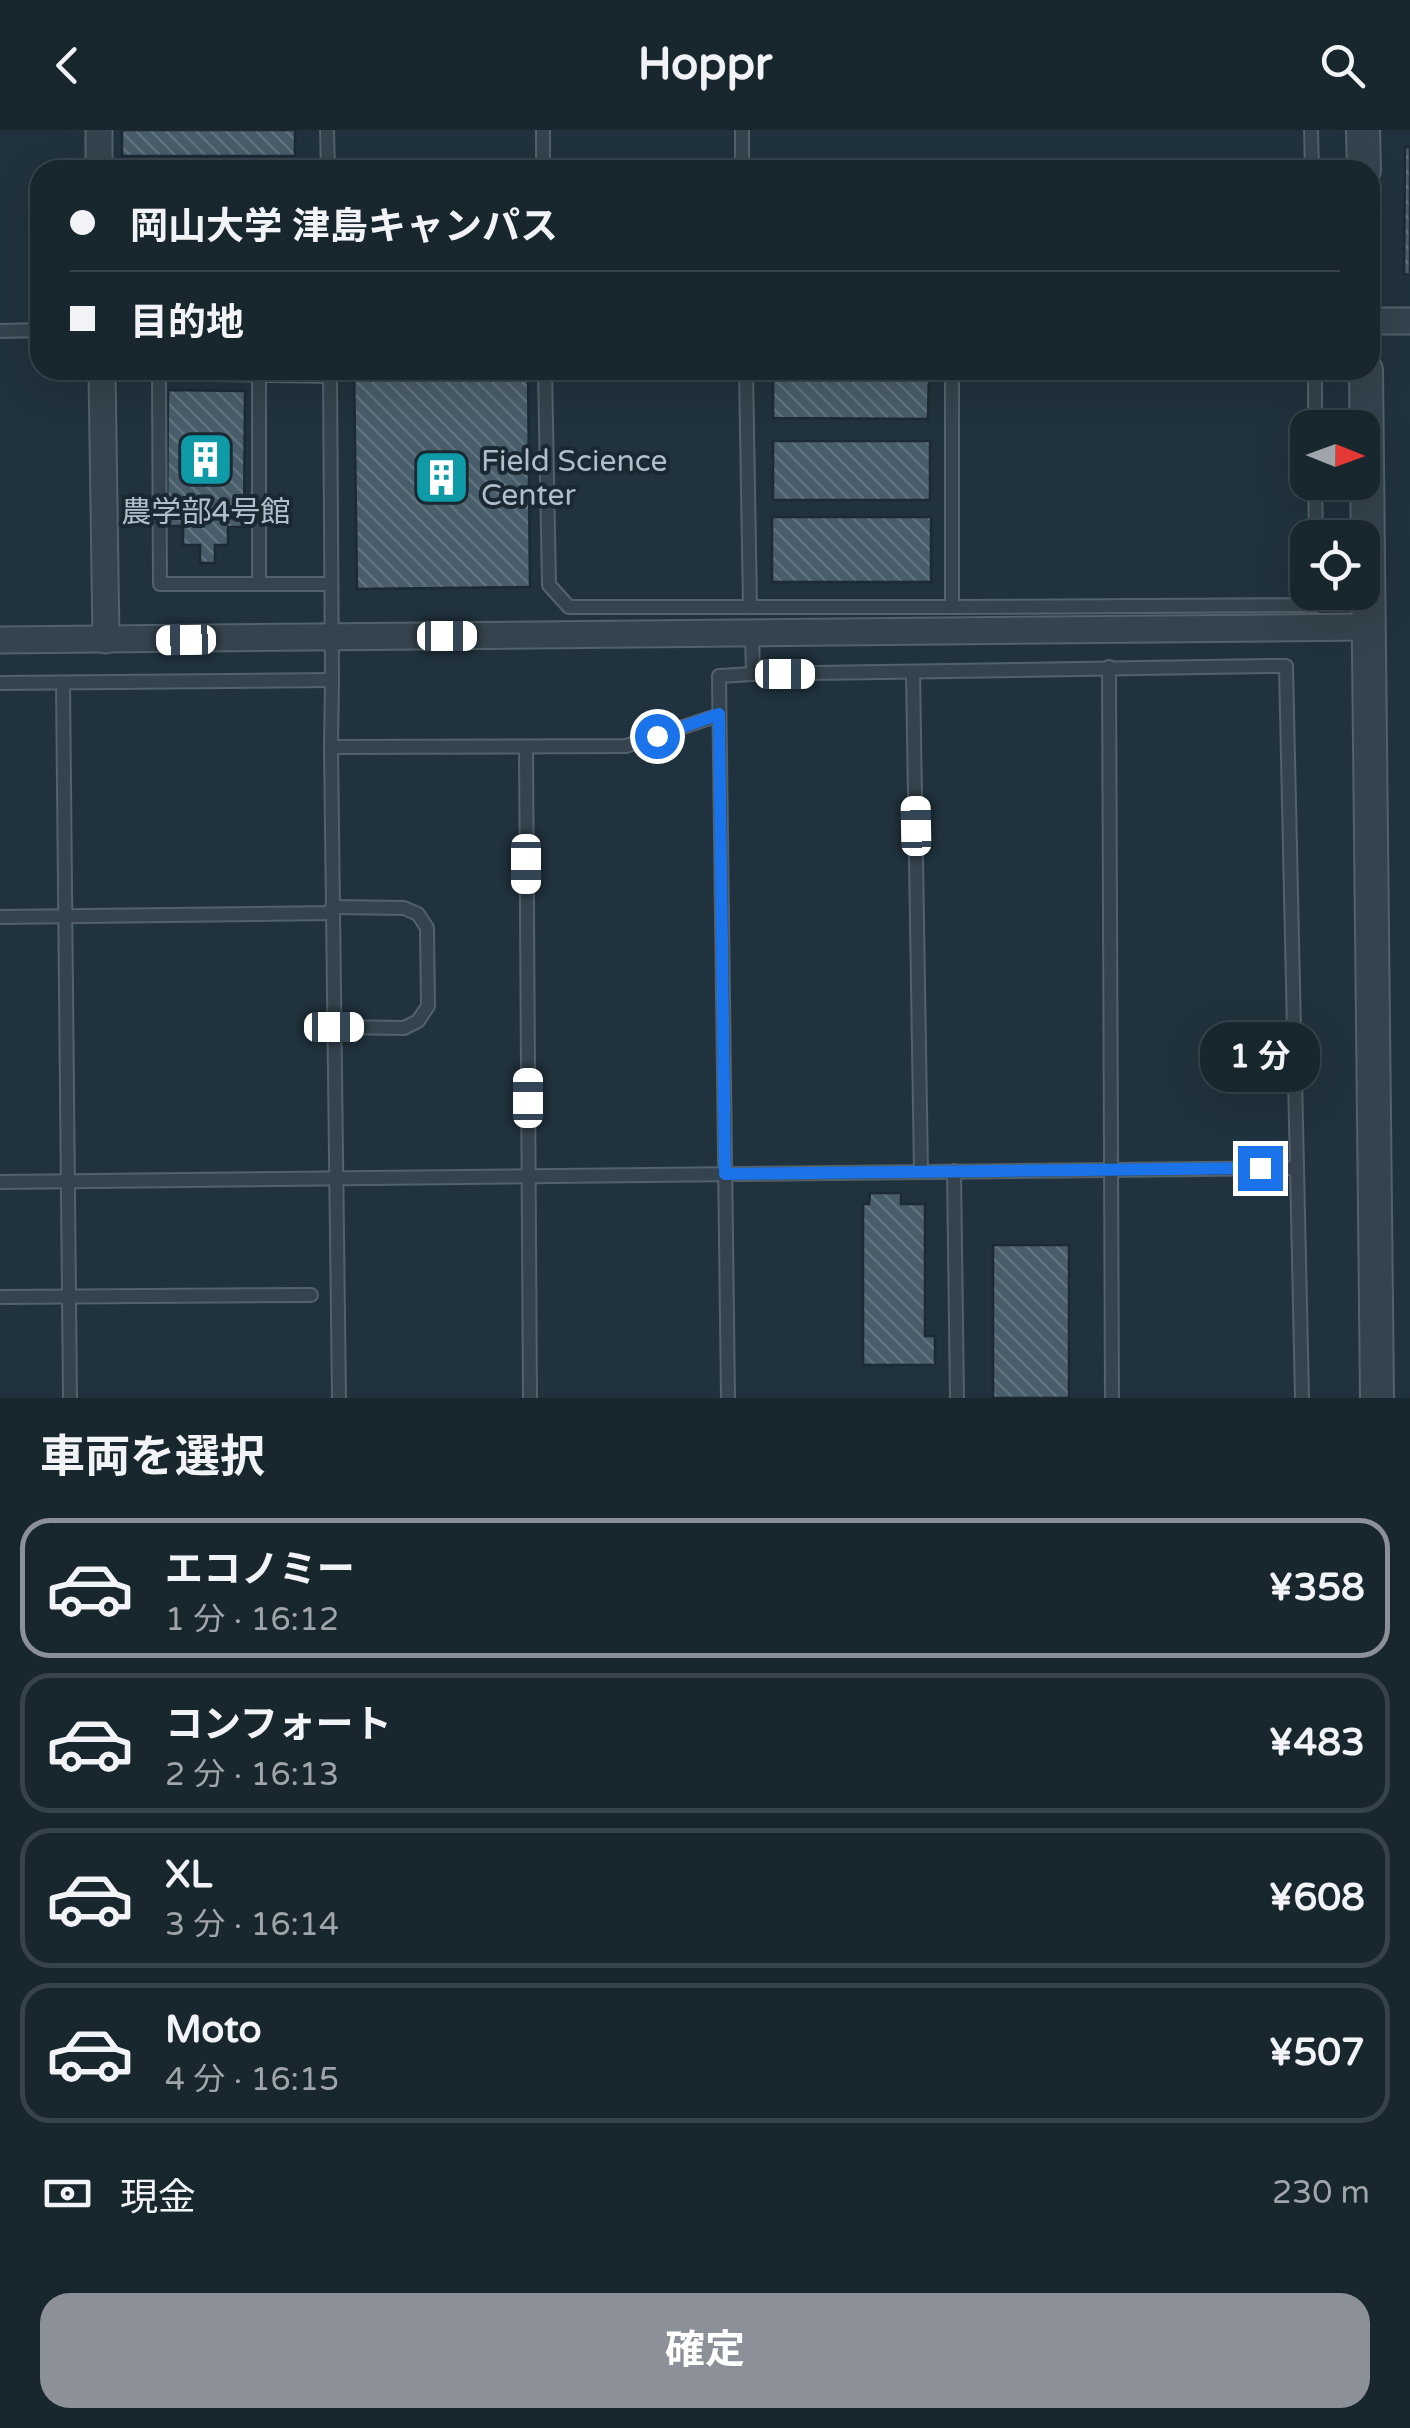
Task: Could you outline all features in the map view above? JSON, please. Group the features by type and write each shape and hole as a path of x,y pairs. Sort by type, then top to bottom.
{"street":[{"path":"98,130 99,160"},
{"path":"1363,130 1364,160"},
{"path":"1380,321 1410,320"},
{"path":"102,380 106,640"},
{"path":"1366,380 1377,1398"},
{"path":"0,640 1369,627"}],"lane":[{"path":"327,130 328,160"},
{"path":"542,130 543,160"},
{"path":"742,130 742,160"},
{"path":"1312,130 1312,160"},
{"path":"0,332 30,330"},
{"path":"159,380 160,584 332,584"},
{"path":"259,380 259,584"},
{"path":"330,380 339,1398"},
{"path":"545,380 549,586 569,607 1290,606"},
{"path":"746,380 750,607"},
{"path":"952,380 952,606"},
{"path":"1314,380 1315,410"},
{"path":"752,634 752,674"},
{"path":"1108,666 1112,1398"},
{"path":"728,1398 719,676 1108,666 1286,666 1302,1398"},
{"path":"913,673 921,1172"},
{"path":"0,684 332,680"},
{"path":"63,683 70,1398"},
{"path":"331,747 626,746 719,714"},
{"path":"526,746 530,1398"},
{"path":"0,917 404,908 418,914 427,928 428,1006 418,1021 404,1028 334,1027"},
{"path":"0,1182 1297,1168"},
{"path":"954,1171 957,1398"},
{"path":"0,1297 310,1294"}],"building":[{"path":"122,130 295,130 295,156 122,156"},
{"path":"1405,147 1410,147 1410,275 1404,274"},
{"name":"Field Science Center","path":"354,380 528,380 530,587 357,589"},
{"path":"773,380 929,380 928,419 773,418"},
{"name":"農学部4号館","path":"168,390 245,391 244,527 228,527 228,545 215,545 215,563 200,563 200,545 183,545 183,526 167,526"},
{"path":"773,441 930,441 930,500 773,500"},
{"path":"772,517 931,517 931,582 772,582"},
{"path":"870,1193 901,1193 901,1204 925,1204 925,1336 935,1336 935,1365 863,1365 863,1204 869,1204"},
{"path":"993,1245 1069,1245 1069,1398 993,1398"}],"place":[{"name":"農学部4号館","path":"206,459"},
{"name":"Field Science Center","path":"442,478"}],"route":[{"path":"657,736 719,714 725,1174 1260,1168"}]}
